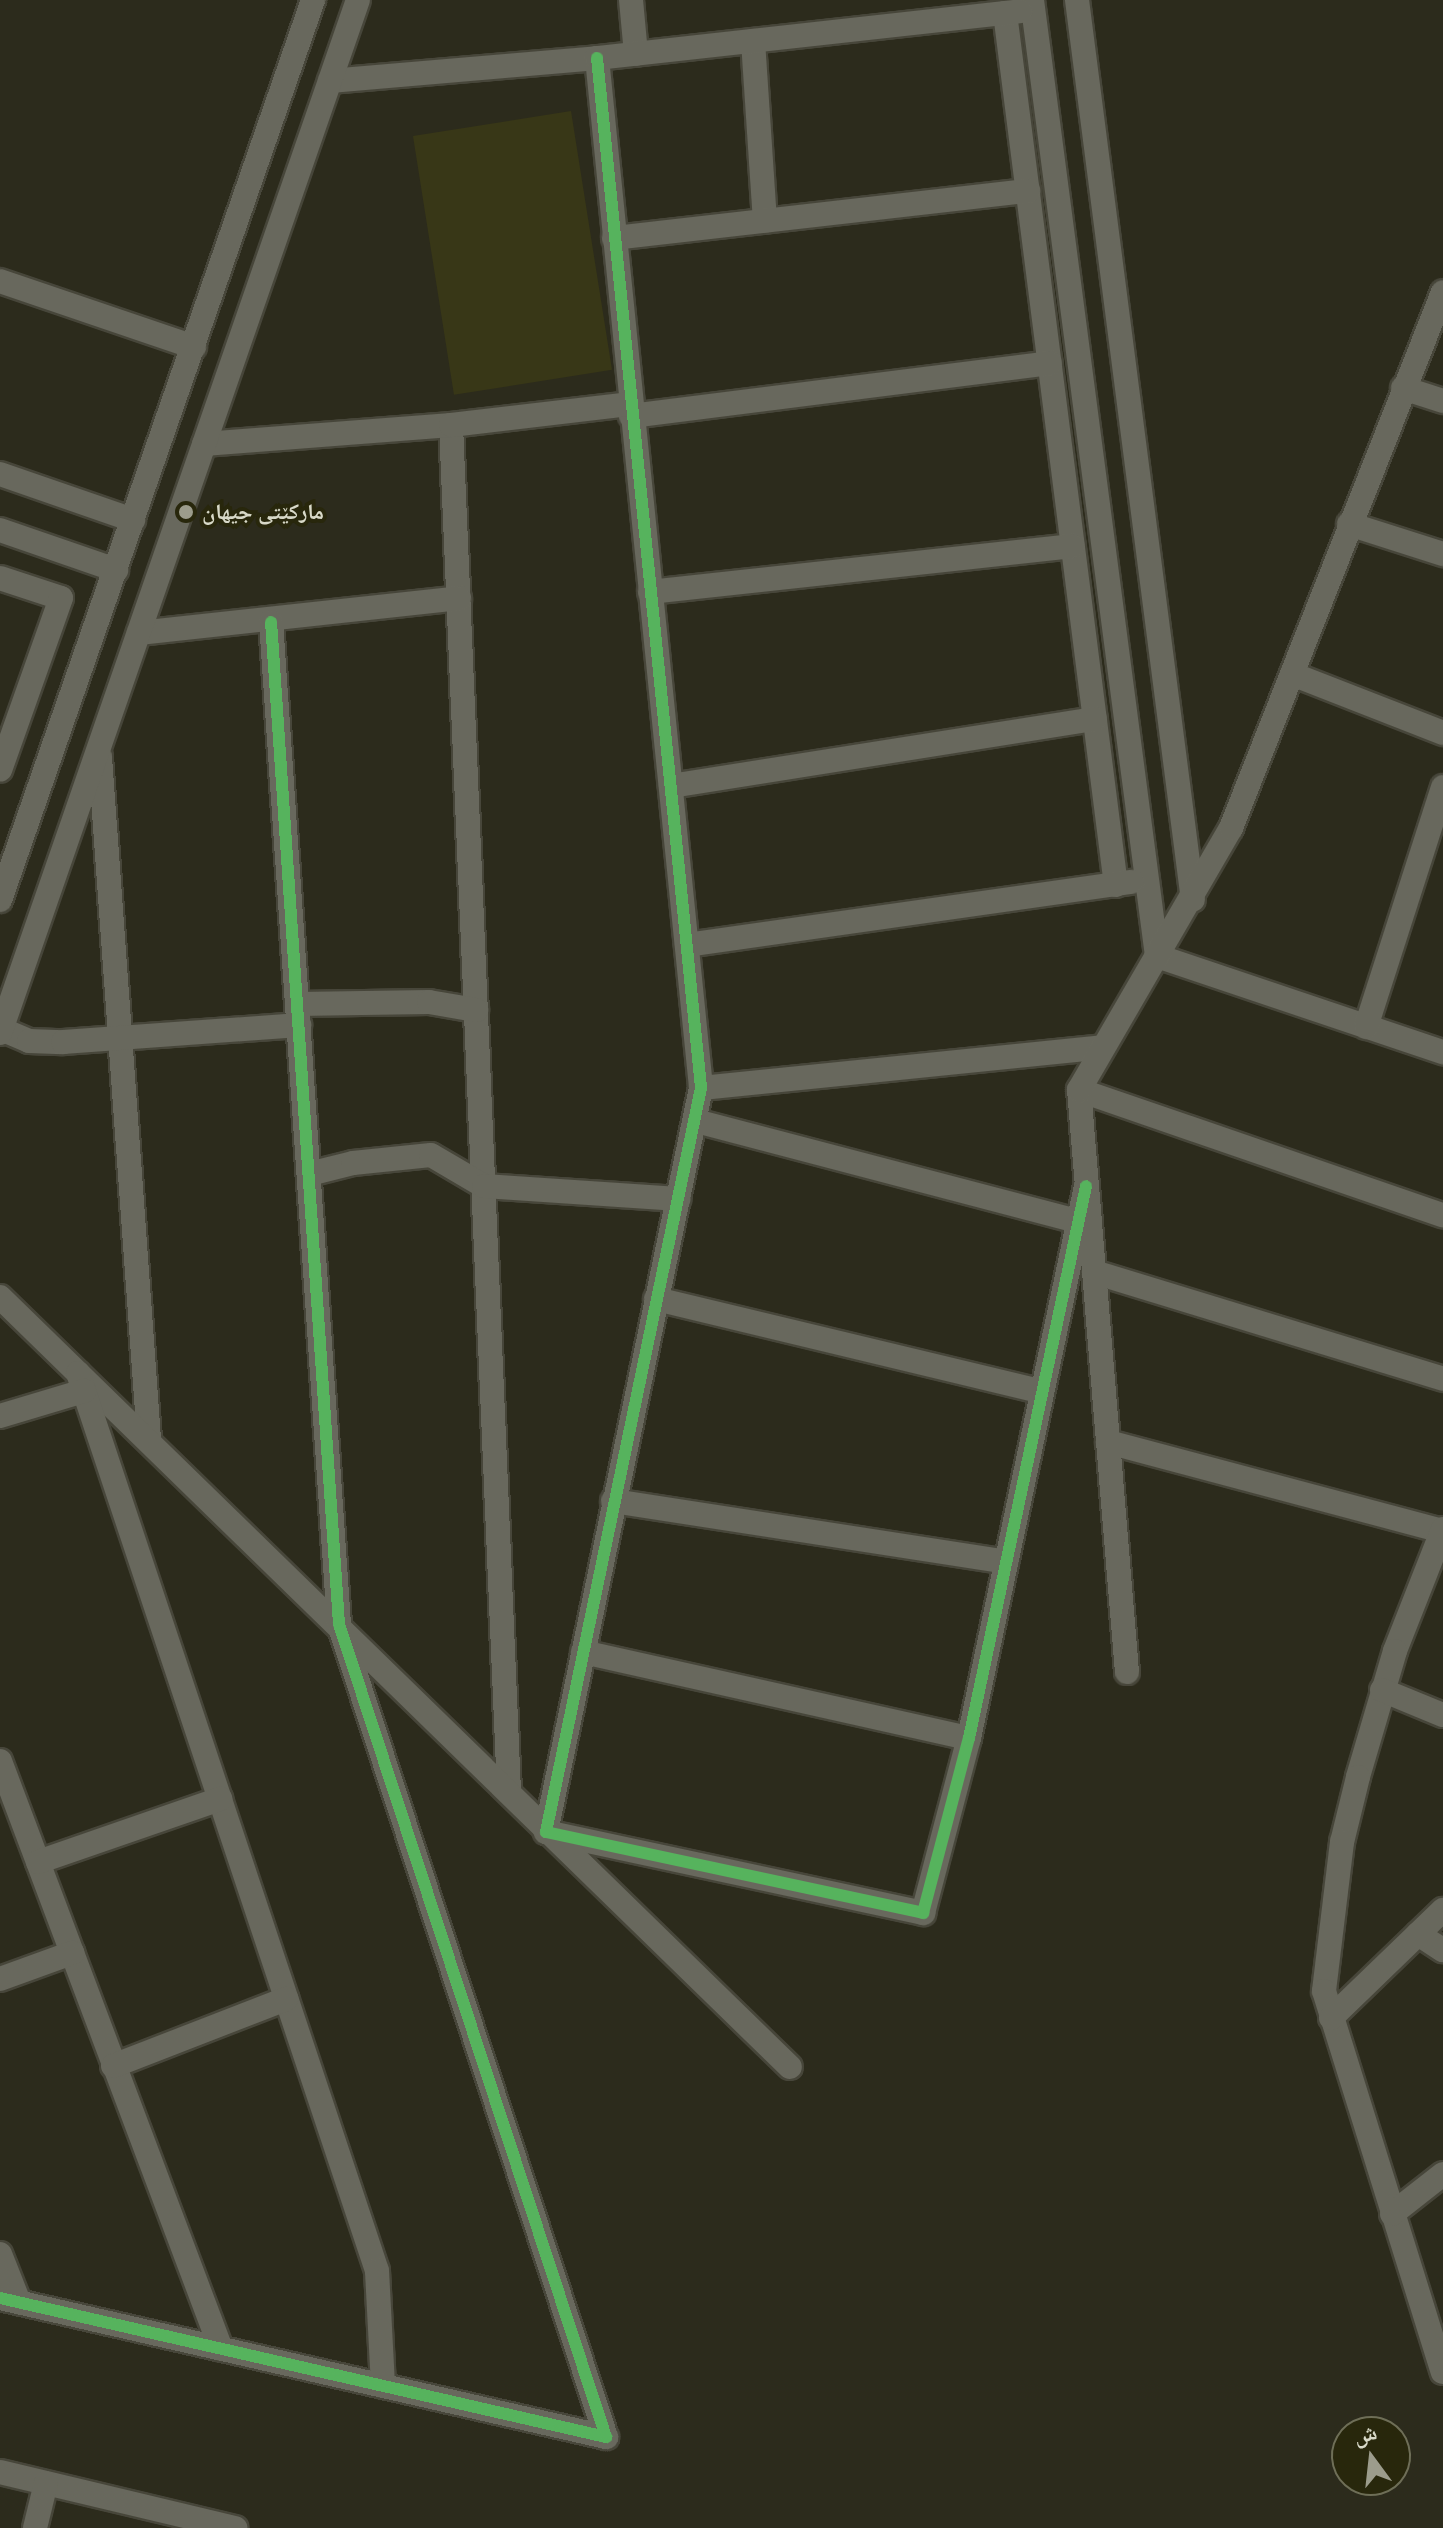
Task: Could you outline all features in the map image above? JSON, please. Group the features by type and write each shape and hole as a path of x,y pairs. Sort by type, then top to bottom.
{"street":[{"path":"0,900 313,0"},
{"path":"358,0 1,1031 29,1041 51,1042 429,1002 476,1010"},
{"path":"631,0 636,54"},
{"path":"1077,0 1193,900"},
{"path":"330,81 636,54 1005,13 1032,5 1157,956"},
{"path":"1005,13 1116,885"},
{"path":"753,41 765,221"},
{"path":"546,1832 701,1088 630,410 597,58"},
{"path":"614,238 1028,191"},
{"path":"0,281 194,347"},
{"path":"546,1832 923,1913 969,1738 1042,1392 1084,1222 1086,1186 1079,1090 1193,900 1231,828 1443,292"},
{"path":"204,444 630,410 1050,363"},
{"path":"1403,388 1443,401"},
{"path":"451,425 509,1792"},
{"path":"0,474 133,520"},
{"path":"1349,524 1443,554"},
{"path":"0,530 116,570"},
{"path":"650,592 1073,546"},
{"path":"0,578 61,598 0,770"},
{"path":"139,633 271,622 459,598"},
{"path":"0,2254 9,2300 606,2437 339,1624 271,622"},
{"path":"1292,674 1443,733"},
{"path":"671,786 1095,719"},
{"path":"99,746 149,1439"},
{"path":"1366,1027 1443,787"},
{"path":"687,945 1146,880"},
{"path":"1157,956 1443,1052"},
{"path":"701,1088 1103,1047"},
{"path":"1079,1090 1443,1215"},
{"path":"696,1121 1084,1222"},
{"path":"309,1174 353,1163 431,1155 484,1186 679,1199"},
{"path":"1084,1222 1094,1272 1127,1672"},
{"path":"1094,1272 1443,1379"},
{"path":"0,1297 76,1367 509,1792 546,1832 790,2067"},
{"path":"656,1299 1042,1392"},
{"path":"76,1367 377,2271 383,2386"},
{"path":"0,1416 84,1391"},
{"path":"1108,1442 1440,1542 1382,1690 1342,1842 1324,1991 1392,2214 1436,2329 1443,2372"},
{"path":"613,1501 1006,1562"},
{"path":"583,1652 969,1738"},
{"path":"1382,1690 1443,1715"},
{"path":"0,1761 221,2349"},
{"path":"38,1862 220,1799"},
{"path":"1331,2018 1443,1910"},
{"path":"1418,1934 1443,1950"},
{"path":"0,1979 72,1953"},
{"path":"113,2066 286,1999"},
{"path":"1392,2214 1443,2174"},
{"path":"0,2472 235,2528"},
{"path":"35,2528 46,2483"}],"shaded area":[{"path":"571,111 612,370 454,395 413,136"}],"cycle path":[{"path":"597,58 701,1088 546,1832 923,1913 969,1738 1086,1186"},
{"path":"0,2298 606,2437 339,1624 271,622"}],"place":[{"name":"مارکێتی جیهان","path":"186,512"}]}
